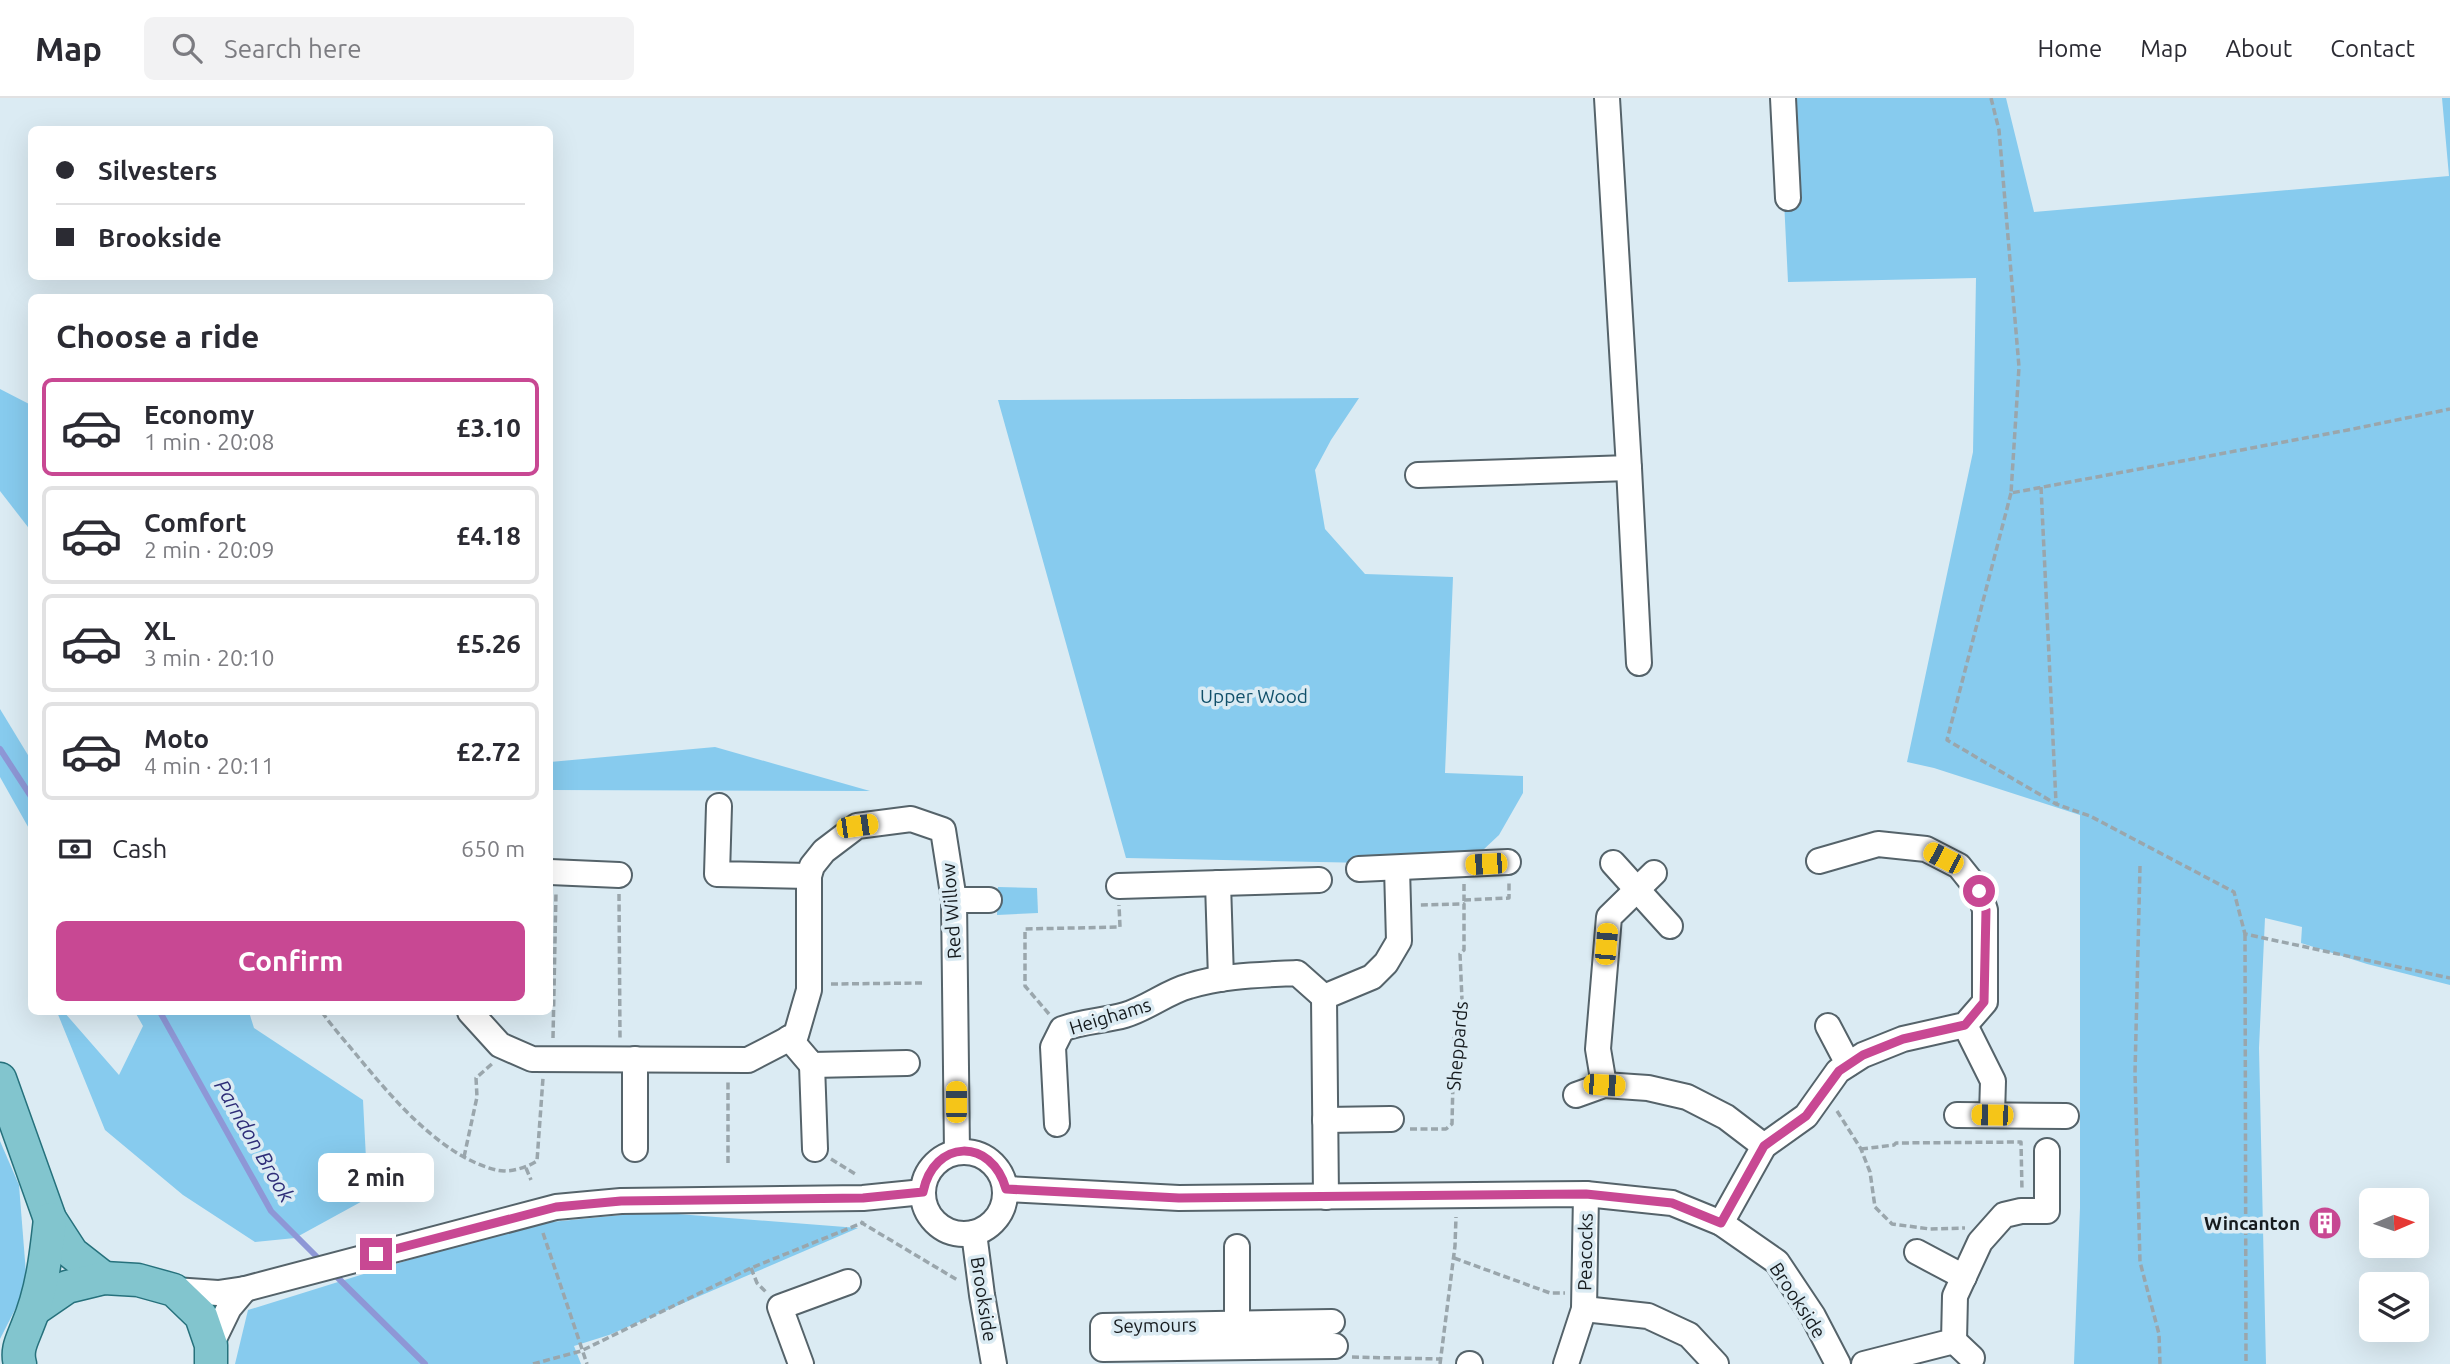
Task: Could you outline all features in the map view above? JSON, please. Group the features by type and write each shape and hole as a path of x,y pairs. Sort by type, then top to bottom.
{"main road":[{"path":"0,1079 50,1219 72,1253 104,1278"},
{"path":"15,1361 35,1309 45,1264 50,1219"},
{"path":"35,1309 67,1287 104,1278 138,1280 174,1290 201,1316 211,1354"}],"street":[{"path":"1607,98 1639,663"},
{"path":"1783,98 1788,198"},
{"path":"1418,475 1629,468"},
{"path":"473,1015 499,1045 532,1059 748,1060 796,1035 809,984 809,876 717,874 719,806"},
{"name":"Red Willow","path":"809,876 812,866 824,851 857,826 911,819 943,830 954,900 957,1152"},
{"path":"1721,1223 1764,1146 1806,1116 1839,1071 1863,1055 1903,1039 1965,1025 1984,1002 1986,910 1979,891 1959,866 1926,849 1878,844 1819,861"},
{"path":"1359,869 1508,863"},
{"path":"1614,863 1645,881 1670,926"},
{"path":"1326,1197 1324,997 1371,977 1386,963 1399,941 1397,867"},
{"path":"553,872 619,874"},
{"path":"1119,886 1319,880"},
{"path":"1604,1085 1598,1049 1609,917 1645,881"},
{"path":"1219,883 1220,979"},
{"path":"954,900 989,900"},
{"name":"Heighams","path":"1057,1124 1053,1047 1062,1029 1080,1023 1124,1016 1150,1006 1186,986 1220,979 1297,973 1324,997"},
{"path":"1965,1025 1993,1081 1992,1115"},
{"path":"1828,1026 1849,1065"},
{"path":"789,1038 812,1065 814,1149"},
{"path":"628,1059 635,1149"},
{"path":"812,1065 907,1063"},
{"path":"1576,1095 1604,1085 1648,1088 1687,1097 1726,1117 1764,1146"},
{"path":"1957,1115 2066,1116"},
{"path":"1325,1120 1391,1119"},
{"path":"1972,1358 1954,1341 1955,1296 1984,1238 2004,1215 2047,1210 2047,1151"},
{"path":"174,1290 218,1293 245,1289 556,1207 621,1201 863,1198 923,1192 926,1178 933,1166 944,1157 957,1152 984,1156 995,1165 1006,1189"},
{"name":"Brookside","path":"923,1192 930,1216 939,1225 962,1234 985,1228 1001,1212 1006,1189 1179,1198 1586,1194 1672,1203 1721,1223 1777,1262 1813,1316 1838,1364"},
{"name":"Peacocks","path":"1566,1364 1584,1301 1586,1194"},
{"name":"Brookside","path":"974,1233 995,1364"},
{"path":"1237,1247 1237,1345 1334,1334"},
{"path":"1917,1252 1964,1277"},
{"path":"799,1363 780,1307 848,1282"},
{"path":"211,1354 229,1308 245,1289"},
{"name":"Peacocks","path":"1584,1301 1648,1316 1689,1335 1716,1364"},
{"path":"1864,1364 1954,1341"}],"path":[{"path":"1990,98 1999,130 2019,367 2011,492 1947,740 2056,801 2090,816 2234,892 2245,934 2246,1364"},
{"path":"2011,492 2335,433 2450,408"},
{"path":"2041,487 2056,801"},
{"path":"1464,900 1509,898 1508,863"},
{"path":"2140,866 2135,1073 2140,1262 2159,1334 2160,1364"},
{"path":"619,874 628,1059"},
{"path":"1062,1029 1025,986 1025,929 1120,927 1119,886"},
{"name":"Sheppards","path":"1391,1119 1405,1129 1446,1129 1452,1125 1454,1036 1462,1023 1460,954 1464,950 1464,904 1398,905"},
{"path":"2245,934 2450,978"},
{"path":"809,984 923,983"},
{"path":"324,1015 391,1096 444,1145 464,1157 498,1170 526,1168 537,1161 549,1059 550,1015"},
{"path":"464,1157 477,1097 476,1078 508,1049"},
{"path":"727,1163 728,1060"},
{"path":"1823,1093 1861,1149 1870,1172 1875,1207 1892,1224 1930,1229 1972,1228 1984,1238"},
{"path":"1861,1149 1896,1143 2021,1142 2021,1211"},
{"path":"814,1149 863,1179 862,1223"},
{"path":"526,1168 531,1180"},
{"path":"1334,1334 1353,1358 1441,1362 1454,1258 1456,1194"},
{"path":"533,1364 581,1351 751,1268 862,1223"},
{"path":"862,1223 982,1295"},
{"path":"1917,1252 1930,1229"},
{"path":"542,1231 586,1364"},
{"path":"1454,1258 1550,1293 1584,1301"},
{"path":"751,1268 757,1283 780,1307"}],"green space":[{"path":"1779,98 2006,98 2034,212 2449,176 2442,98 2450,98 2450,985 2367,964 2301,943 2302,927 2265,918 2259,1048 2266,1364 2074,1364 2080,1208 2080,815 1934,768 1907,762 1973,452 1976,278 1788,282"},
{"path":"0,389 28,403 28,527 0,491"},
{"name":"Upper Wood","path":"1359,398 1315,470 1325,529 1365,574 1453,577 1445,773 1523,776 1523,793 1499,835 1467,865 1126,858 998,400"},
{"path":"0,709 28,755 28,827 0,777"},
{"path":"715,747 870,791 553,790 553,762"},
{"path":"998,887 1037,888 1038,913 997,915"},
{"path":"58,1015 67,1015 119,1075 143,1026 137,1015 250,1015 254,1028 363,1100 368,1198 295,1238 255,1242 183,1195 105,1130"},
{"path":"0,1141 19,1185 27,1286 0,1339"},
{"path":"652,1212 858,1228 609,1335 574,1346 581,1364 235,1364 248,1310 521,1225"}],"waterway":[{"name":"Parndon Brook","path":"0,749 28,792"},
{"name":"Parndon Brook","path":"162,1015 271,1211 321,1261"},
{"name":"Parndon Brook","path":"333,1273 425,1364"}],"place":[{"name":"Wincanton","path":"2325,1223"}],"route":[{"path":"376,1254 556,1207 621,1201 863,1198 923,1192 926,1178 933,1166 944,1157 957,1152 984,1156 995,1165 1006,1189 1179,1198 1586,1194 1672,1203 1721,1223 1764,1146 1806,1116 1839,1071 1863,1055 1903,1039 1965,1025 1984,1002 1986,910 1979,891"}]}
